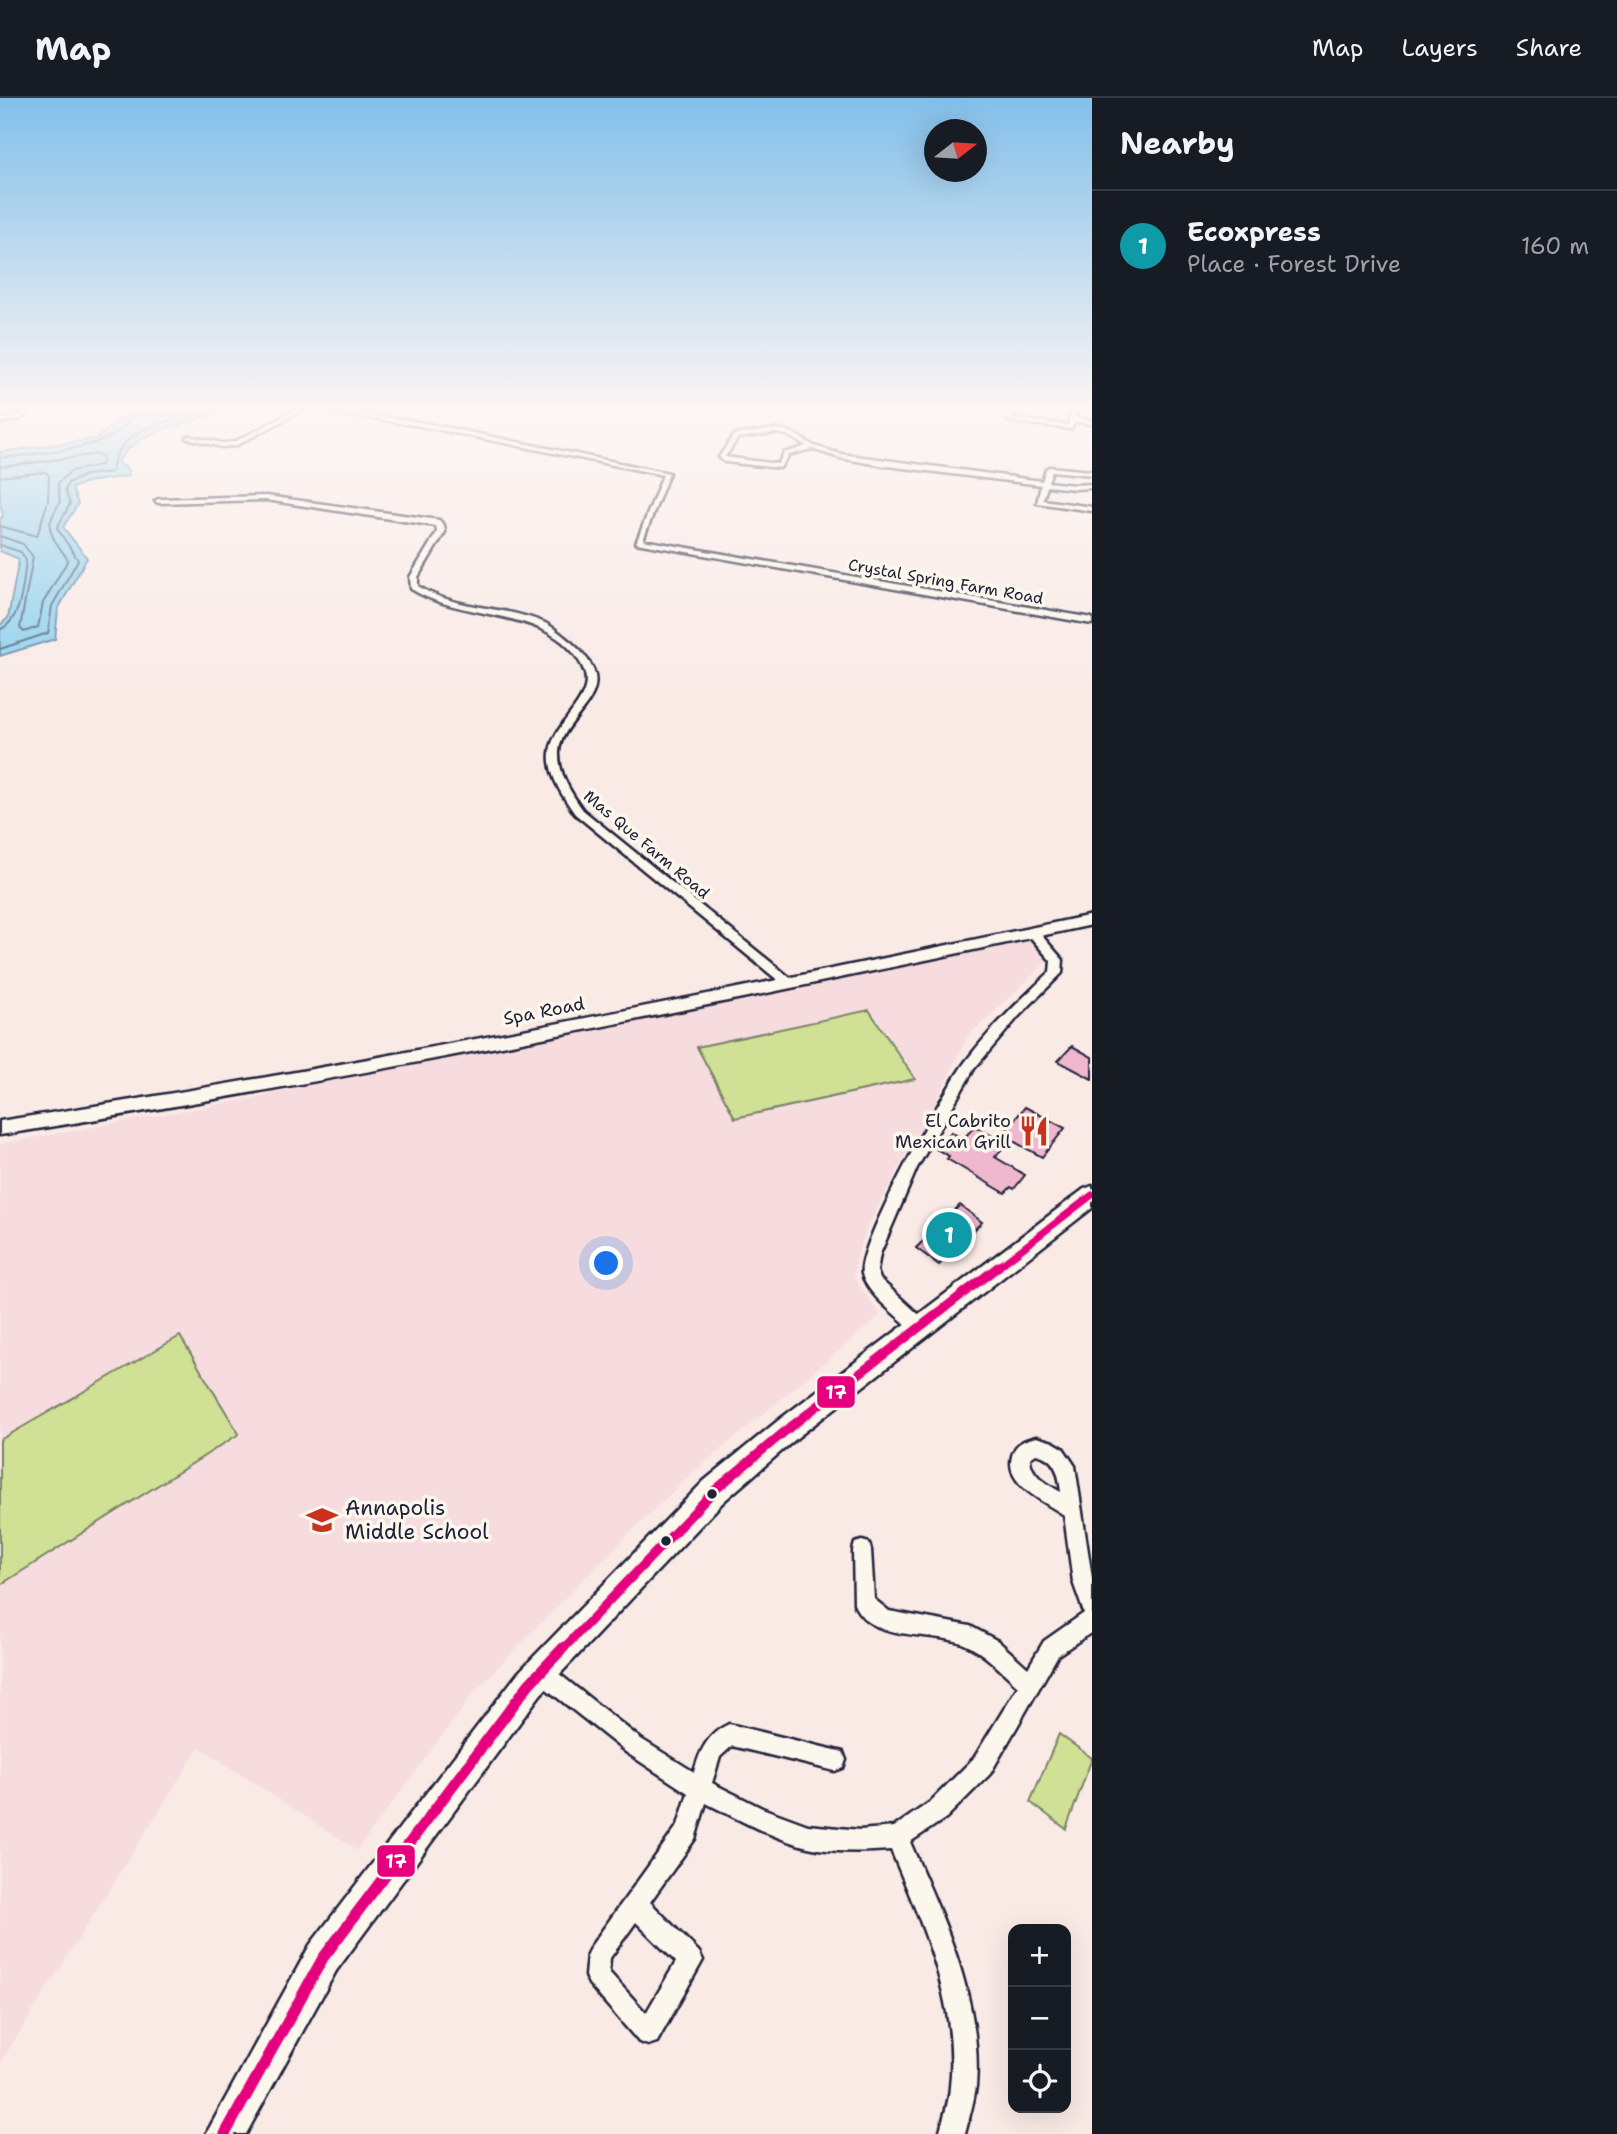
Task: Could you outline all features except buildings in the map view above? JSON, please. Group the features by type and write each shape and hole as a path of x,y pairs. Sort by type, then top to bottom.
{"main road":[{"path":"225,2134 323,1958 541,1672 714,1491 789,1428 1092,1195"}],"street":[{"name":"Mas Que Farm Road","path":"319,505 436,522 442,529 440,536 414,577 414,587 426,594 460,605 543,626 577,652 591,670 589,692 561,730 555,759 561,785 579,811 790,984"},
{"name":"Crystal Spring Farm Road","path":"654,505 639,541 1092,621"},
{"path":"1062,505 1092,509"},
{"name":"Spa Road","path":"0,1128 212,1095 790,984 1092,919"},
{"path":"921,1327 873,1283 869,1270 872,1254 910,1167 969,1066 1014,1013 1056,973 1057,960 1032,932"},
{"path":"1073,1510 1083,1582 1092,1608"},
{"path":"862,1550 864,1604 885,1620 963,1633 991,1648 1030,1683"},
{"path":"541,1672 634,1746 701,1790 808,1836 860,1842 897,1838 938,1810 982,1766 1051,1648 1092,1620"},
{"path":"634,1903 691,1960 648,2033 597,1976 599,1954 634,1903 687,1832 711,1751 729,1735 835,1760"},
{"path":"897,1838 947,1960 959,2004 964,2053 963,2087 952,2134"}],"shaded area":[{"name":"Annapolis Middle School","path":"1033,936 1054,955 967,1037 924,1126 903,1159 868,1226 858,1252 854,1276 880,1316 690,1475 596,1566 476,1690 357,1850 199,1747 0,2063 0,1144 260,1097 436,1051"}],"green space":[{"path":"869,1010 915,1079 735,1118 697,1047"},
{"path":"180,1336 239,1434 0,1585 0,1440"},
{"path":"1059,1734 1092,1758 1066,1829 1030,1802"}],"water":[{"path":"1,505 77,505 63,527 87,558 58,609 55,639 0,656 0,625 8,618 19,559 0,551 0,518 3,516"}],"transit line":[{"name":"17","path":"225,2134 323,1958 529,1684 714,1491 789,1428 1092,1195"}],"place":[{"name":"El Cabrito Mexican Grill","path":"1034,1131"},
{"name":"Ecoxpress","path":"949,1235"},
{"name":"Annapolis Middle School","path":"322,1520"}]}
